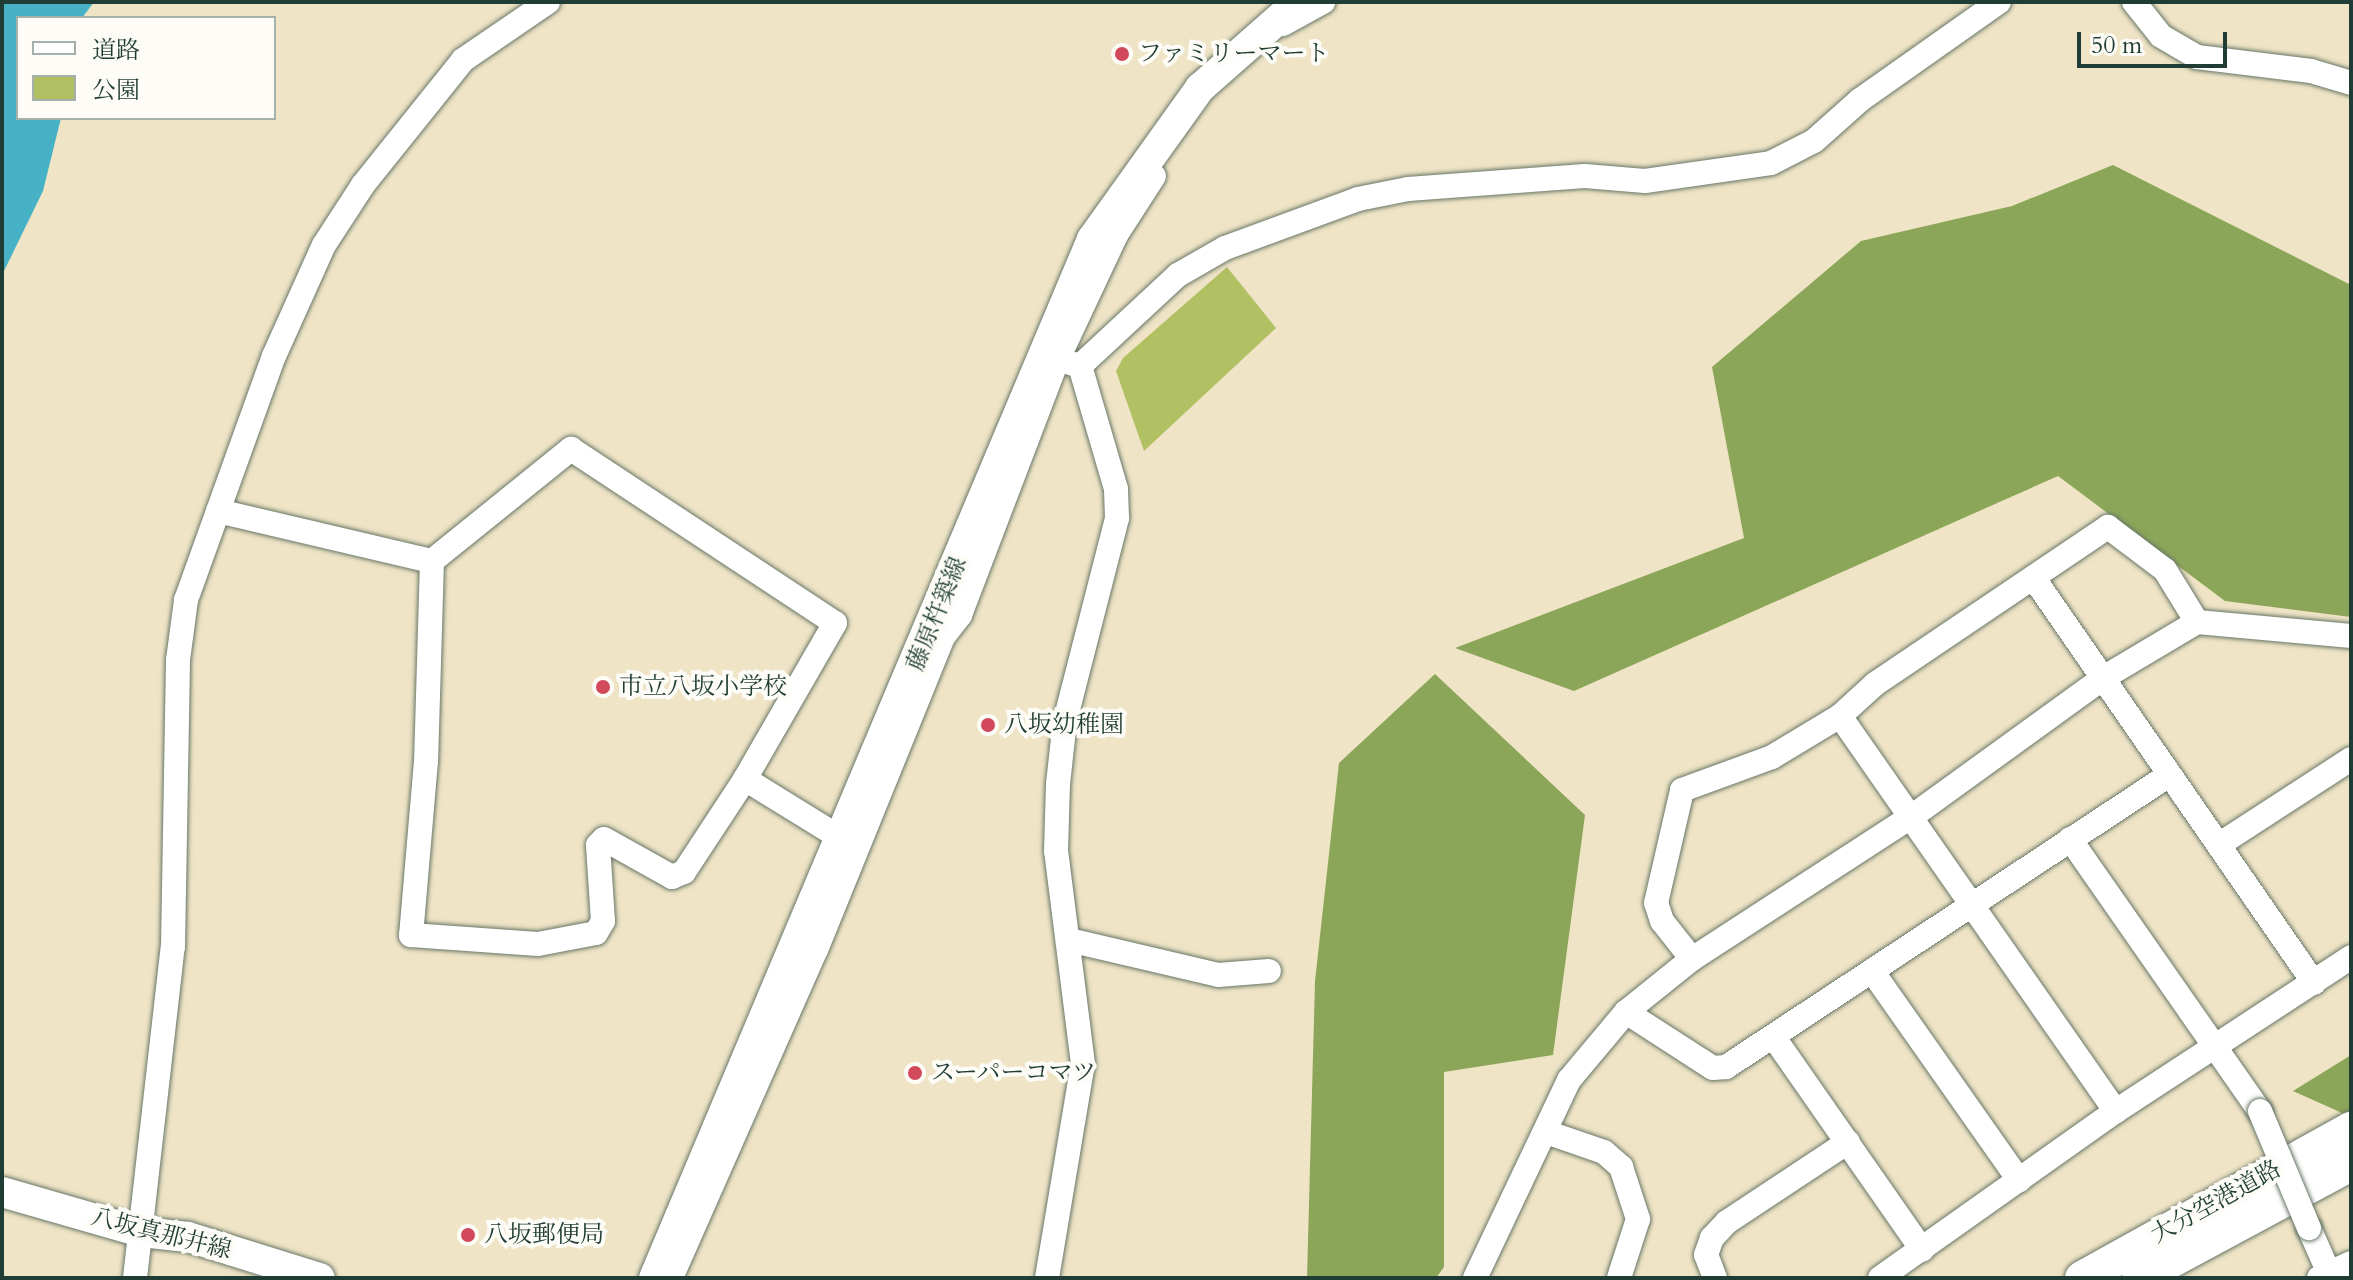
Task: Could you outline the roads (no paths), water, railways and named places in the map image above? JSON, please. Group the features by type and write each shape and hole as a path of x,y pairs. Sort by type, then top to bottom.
{"highway":[{"name":"大分空港道路","path":"2082,1278 2351,1129"},
{"name":"大分空港道路","path":"2139,1278 2351,1164"}],"main road":[{"name":"藤原杵築線","path":"654,1278 842,839 1059,361 1092,239 1140,166 1200,88 1298,2"},
{"name":"八坂真那井線","path":"2,1192 141,1232 188,1237 320,1278"}],"street":[{"path":"135,1278 173,947 178,660 186,600 274,356 324,245 363,185 463,60 520,9 548,2"},
{"path":"671,1278 816,950 943,637 960,615 1059,361 1116,235 1172,147 1229,71 1275,28 1323,2"},
{"path":"1059,361 1178,275 1225,248 1358,199 1408,189 1585,176 1645,181 1771,163 1814,141 1860,100 1999,2"},
{"path":"2134,2 2161,36 2197,57 2311,71 2351,83"},
{"path":"1047,1278 1083,1064 1056,851 1062,753 1117,518 1116,489 1059,361"},
{"path":"571,449 835,623 745,779 684,872 672,877 604,839 598,845 603,921 596,933 538,944 411,935 426,761 432,561 571,449"},
{"path":"218,511 432,561"},
{"path":"1692,959 1662,921 1656,903 1682,790 1772,757 1840,716 1875,684 2035,580 2108,527 2165,570 2197,622"},
{"path":"2035,580 2314,983"},
{"path":"1475,1278 1569,1080 1626,1012 1692,959 1914,815 2103,678 2197,622 2351,636"},
{"path":"1840,716 1914,815 1971,903 2116,1111"},
{"path":"2220,844 2351,759"},
{"path":"1626,1012 1713,1068 1726,1067 1775,1039 1971,903 2169,775"},
{"path":"745,779 842,839"},
{"path":"2070,839 2260,1111 2309,1228 2333,1272"},
{"path":"1069,940 1218,975 1269,971"},
{"path":"1880,1278 2116,1111 2351,957"},
{"path":"1872,971 2019,1180"},
{"path":"1775,1039 1922,1250"},
{"path":"1546,1132 1604,1152 1621,1167 1638,1219 1619,1278"},
{"path":"1715,1278 1706,1255 1712,1238 1727,1222 1848,1142"}],"water":[{"path":"2,2 94,2 84,16 16,16 16,120 61,120 43,191 4,271"}],"place":[{"name":"ファミリーマート","path":"1122,54"},
{"name":"市立八坂小学校","path":"603,687"},
{"name":"八坂幼稚園","path":"988,725"},
{"name":"スーパーコマツ","path":"915,1073"},
{"name":"八坂郵便局","path":"468,1235"}]}
